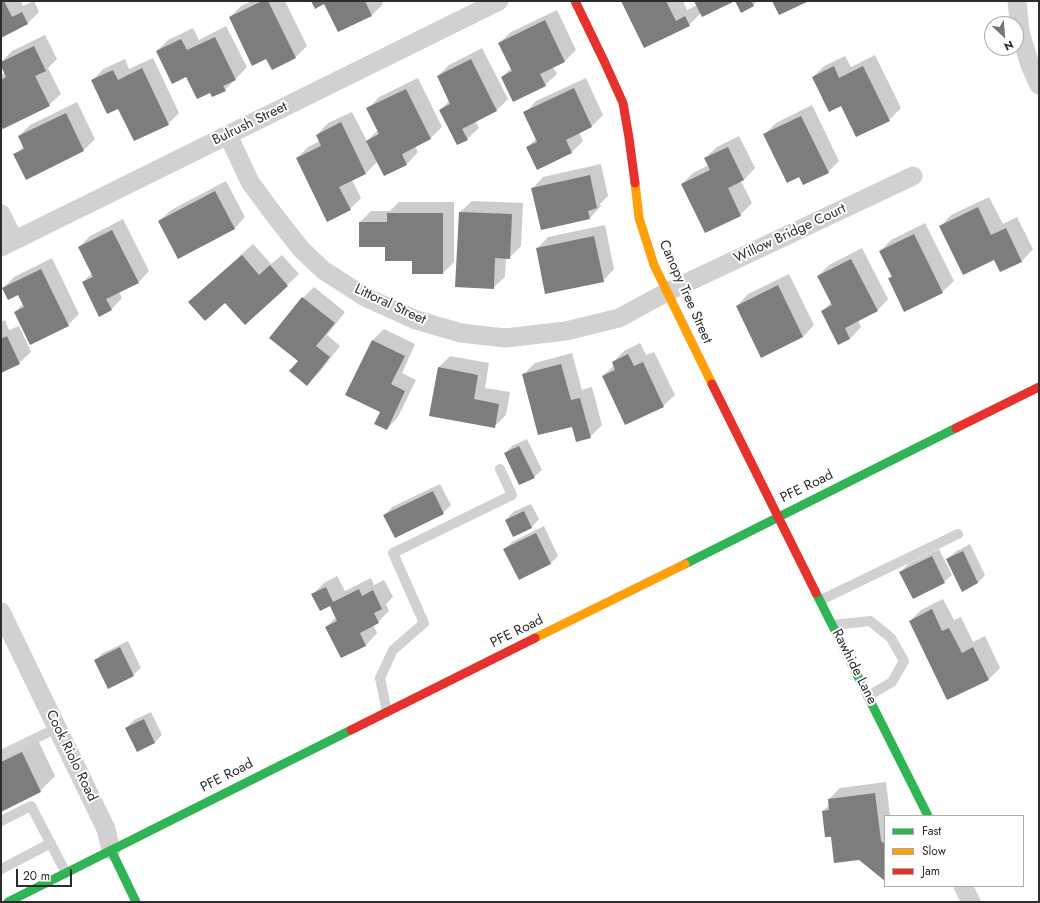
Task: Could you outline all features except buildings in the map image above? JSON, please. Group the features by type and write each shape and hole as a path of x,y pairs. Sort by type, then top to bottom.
{"main road":[{"name":"Canopy Tree Street","path":"575,1 623,103 639,218 654,265 779,517"},
{"name":"PFE Road","path":"8,902 1039,387"},
{"name":"Rawhide Lane","path":"779,517 928,815"},
{"name":"Cook Riolo Road","path":"111,850 134,901"}],"street":[{"name":"Bulrush Street","path":"8,244 499,1"},
{"path":"1017,1 1020,32 1030,65 1039,85"},
{"name":"Littoral Street","path":"228,135 250,182 301,249 323,270 365,297 416,320 461,333 505,338 566,331 619,318 667,292"},
{"name":"Willow Bridge Court","path":"667,292 913,176"},
{"path":"1,214 8,244"},
{"name":"Cook Riolo Road","path":"1,612 106,829 111,850"},
{"path":"964,887 971,902"}],"lane":[{"path":"387,712 380,678 393,650 424,623 393,554 512,496 500,469"},
{"path":"820,600 958,534"},
{"path":"833,625 870,621 891,638 904,661 892,682 868,696"},
{"path":"1,756 57,728"},
{"path":"1,821 31,806 66,873"},
{"path":"1,869 51,843"}],"traffic: fast":[{"path":"685,564 956,428"},
{"path":"816,593 927,815"},
{"path":"8,902 351,730"},
{"path":"111,850 136,902"}],"traffic: slow":[{"path":"635,183 639,218 654,265 712,384"},
{"path":"535,638 685,564"}],"traffic: jam":[{"path":"575,1 623,103 635,183"},
{"path":"712,384 816,593"},
{"path":"956,428 1039,387"},
{"path":"351,730 535,638"}]}
